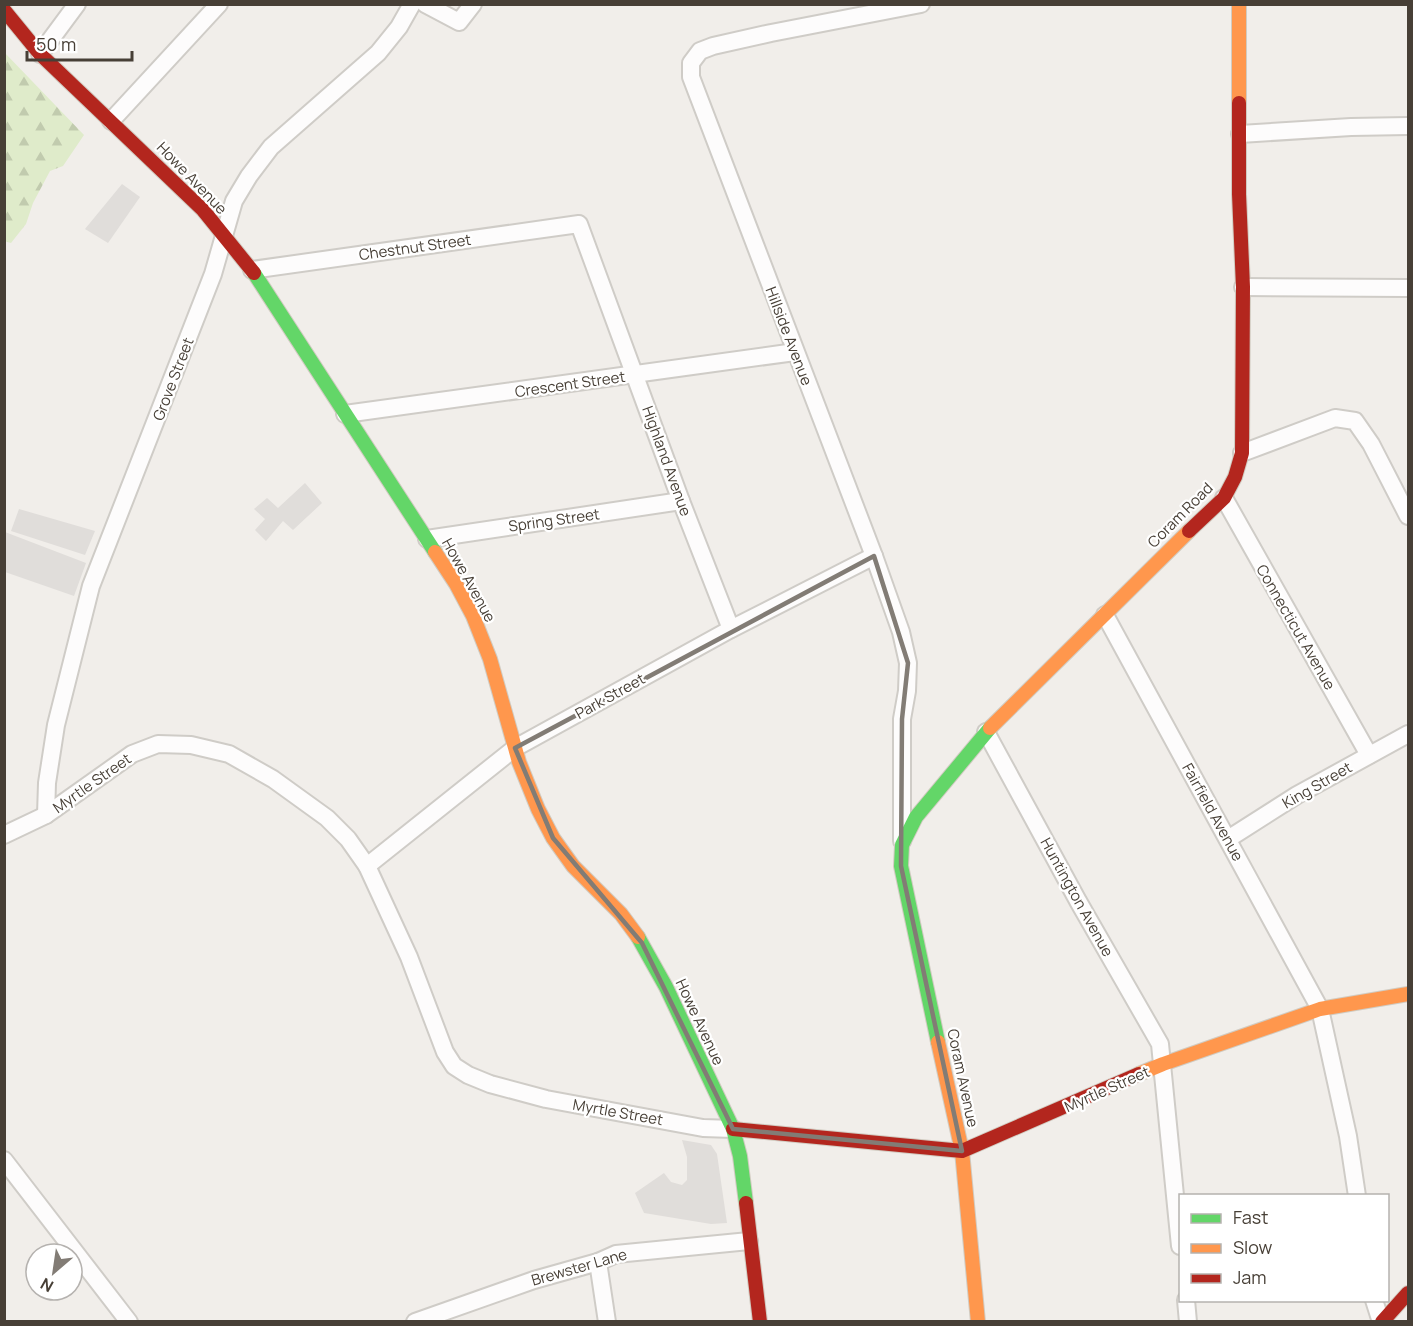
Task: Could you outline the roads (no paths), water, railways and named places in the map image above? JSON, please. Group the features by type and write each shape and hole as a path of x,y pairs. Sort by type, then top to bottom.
{"street":[{"path":"40,54 77,4"},
{"path":"111,121 219,4"},
{"name":"Grove Street","path":"46,815 47,783 56,725 91,586 213,274 234,201 271,147 378,53 399,27 412,4"},
{"path":"425,4 459,22 473,4"},
{"name":"Hillside Avenue","path":"902,845 902,719 907,691 908,663 901,632 691,77 692,63 700,51 713,46 921,4"},
{"name":"Coram Road","path":"902,845 916,818 986,732 1105,615 1132,585 1224,498 1235,477 1242,453 1243,287 1239,194 1239,4"},
{"name":"Howe Avenue","path":"4,10 40,54 203,210 252,270 428,538 473,616 490,659 528,787 553,838 573,866 621,914 642,943 666,987 733,1129 740,1151 744,1178 749,1241 760,1322"},
{"path":"1240,134 1408,126"},
{"name":"Chestnut Street","path":"252,270 579,224"},
{"name":"Highland Avenue","path":"579,224 730,629"},
{"path":"1243,287 1408,288"},
{"name":"Crescent Street","path":"345,414 795,352"},
{"path":"1242,453 1335,418 1355,421 1371,444 1408,516"},
{"name":"Connecticut Avenue","path":"1224,498 1369,755"},
{"name":"Spring Street","path":"428,538 681,501"},
{"name":"Park Street","path":"367,866 515,748 730,629 874,556"},
{"name":"Fairfield Avenue","path":"1105,615 1320,1008 1357,1194"},
{"name":"Huntington Avenue","path":"986,732 1078,901 1160,1044 1179,1235"},
{"name":"King Street","path":"1228,839 1297,795 1408,734"},
{"name":"Myrtle Street","path":"4,835 46,815 132,754 158,744 190,745 229,754 264,772 327,818 348,839 367,866 409,957 445,1052 454,1066 490,1084 546,1099 703,1128 962,1151 1163,1064 1320,1008 1408,994"},
{"name":"Coram Avenue","path":"902,845 901,866 908,902 962,1151 978,1322"},
{"path":"4,1160 129,1322"},
{"name":"Brewster Lane","path":"415,1322 534,1280 598,1262 616,1254 749,1241"},
{"path":"598,1262 607,1322"},
{"path":"1375,1302 1381,1322 1408,1293"},
{"path":"1186,1302 1188,1322"}]}
